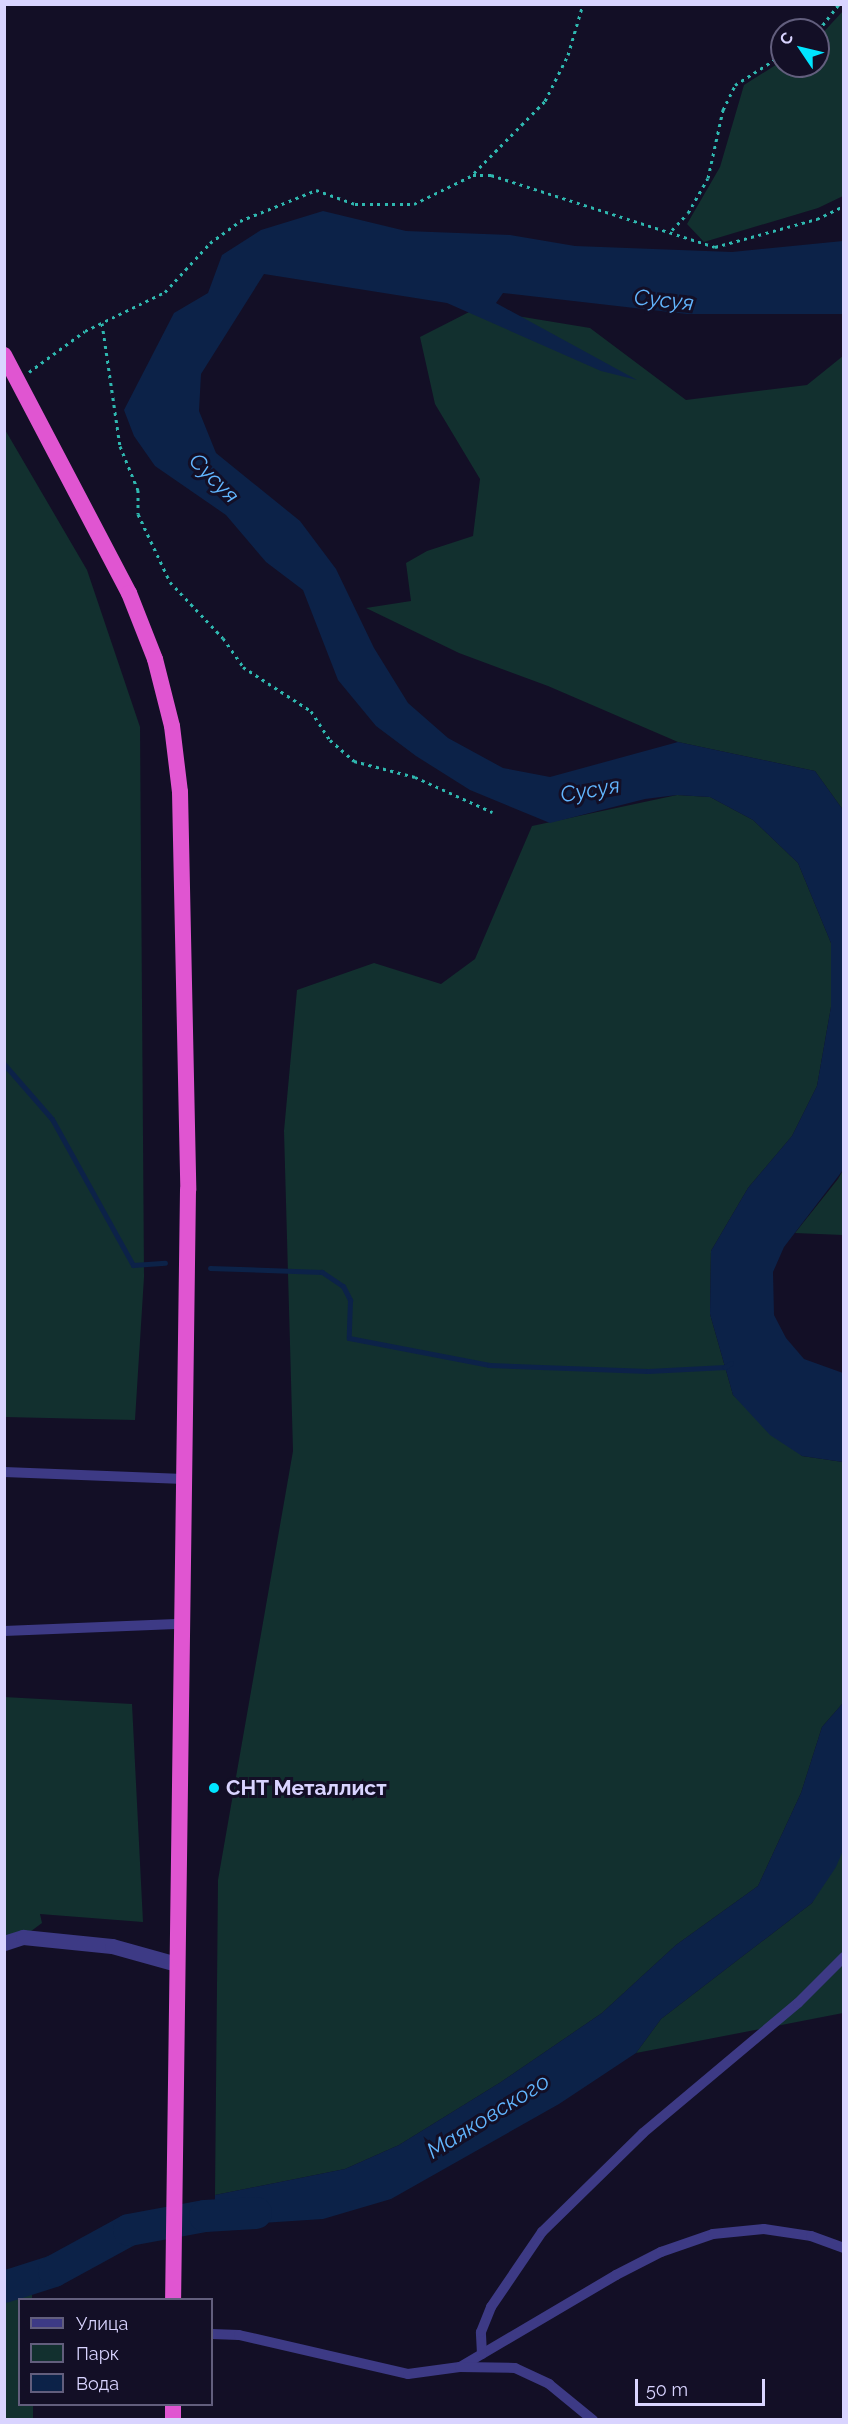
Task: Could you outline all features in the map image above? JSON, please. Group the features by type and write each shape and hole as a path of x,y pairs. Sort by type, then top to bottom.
{"highway":[{"path":"4,355 129,593 155,659 172,726 180,792 188,1190 173,2296"}],"street":[{"path":"4,1943 23,1937 112,1946 177,1964"}],"lane":[{"path":"4,1472 184,1479"},
{"path":"4,1631 182,1624"},
{"path":"482,2354 481,2332 491,2307 542,2232 643,2133 798,2003 843,1958"},
{"path":"460,2367 616,2275 661,2252 713,2234 764,2229 811,2236 843,2248"},
{"path":"213,2334 239,2335 408,2374 460,2367 515,2368 549,2384 592,2420"}],"path":[{"path":"18,380 102,323 165,292 210,243 240,220 316,190 355,204 414,204 473,175 545,101 568,55 583,4"},
{"path":"828,18 839,4"},
{"path":"672,230 688,213 708,178 723,110 735,84 770,62"},
{"path":"473,175 491,175 672,230 715,247 817,219 843,206"},
{"path":"102,323 120,446 138,490 138,514 170,582 223,638 243,667 311,711 330,740 354,761 415,777 492,812"}],"green space":[{"path":"843,11 843,196 818,208 704,242 687,224 720,167 744,85 770,69 770,78 830,78 830,25"},
{"path":"475,309 590,328 686,400 807,385 843,356 843,810 815,771 678,742 548,686 459,653 366,608 411,601 406,563 427,551 473,536 480,479 435,404 420,337"},
{"path":"4,428 87,570 140,727 144,1277 135,1420 5,1417"},
{"path":"677,795 710,797 753,820 798,863 831,943 831,1007 817,1086 792,1136 748,1188 711,1251 710,1314 733,1395 802,1456 843,1462 843,1703 822,1727 801,1793 758,1886 676,1945 602,2013 501,2082 399,2145 345,2169 215,2195 218,1880 293,1451 284,1131 297,990 374,963 441,984 475,959 532,826"},
{"path":"843,1170 843,1235 795,1233 838,1179"},
{"path":"4,1697 132,1704 143,1922 40,1914 42,1923 23,1937 5,1943"},
{"path":"843,1848 843,2013 636,2053 661,2019 812,1903"},
{"path":"32,2294 32,2298 18,2298 18,2406 33,2406 33,2419 5,2419 5,2295"}],"water":[{"name":"Сусуя","path":"323,211 406,231 510,235 575,246 732,252 843,241 843,314 687,314 503,293 496,303 637,380 601,371 447,303 264,274 201,374 199,411 216,453 300,521 336,569 374,648 408,703 448,738 503,768 550,777 678,742 815,771 843,810 843,1170 784,1247 773,1272 774,1315 786,1338 804,1359 843,1373 843,1462 802,1456 770,1435 733,1395 710,1314 711,1251 748,1188 792,1136 817,1086 831,1007 831,943 798,863 753,820 710,797 677,795 645,799 550,823 470,790 416,756 376,726 338,680 303,590 266,562 226,515 155,466 134,436 124,410 174,313 208,293 222,255 261,230"},
{"path":"843,1703 844,1848 836,1867 812,1903 661,2019 636,2053 559,2104 391,2199 323,2219 214,2226 215,2195 345,2169 399,2145 501,2082 602,2013 676,1945 758,1886 801,1793 822,1727"}],"waterway":[{"path":"4,1064 52,1119 133,1265 165,1263"},
{"path":"210,1268 322,1272 343,1286 350,1300 349,1338 489,1365 648,1371 725,1367 731,1363"},
{"name":"Маяковского","path":"4,2287 54,2271 129,2230 205,2216 256,2213"}],"place":[{"name":"СНТ Металлист","path":"214,1788"}]}
